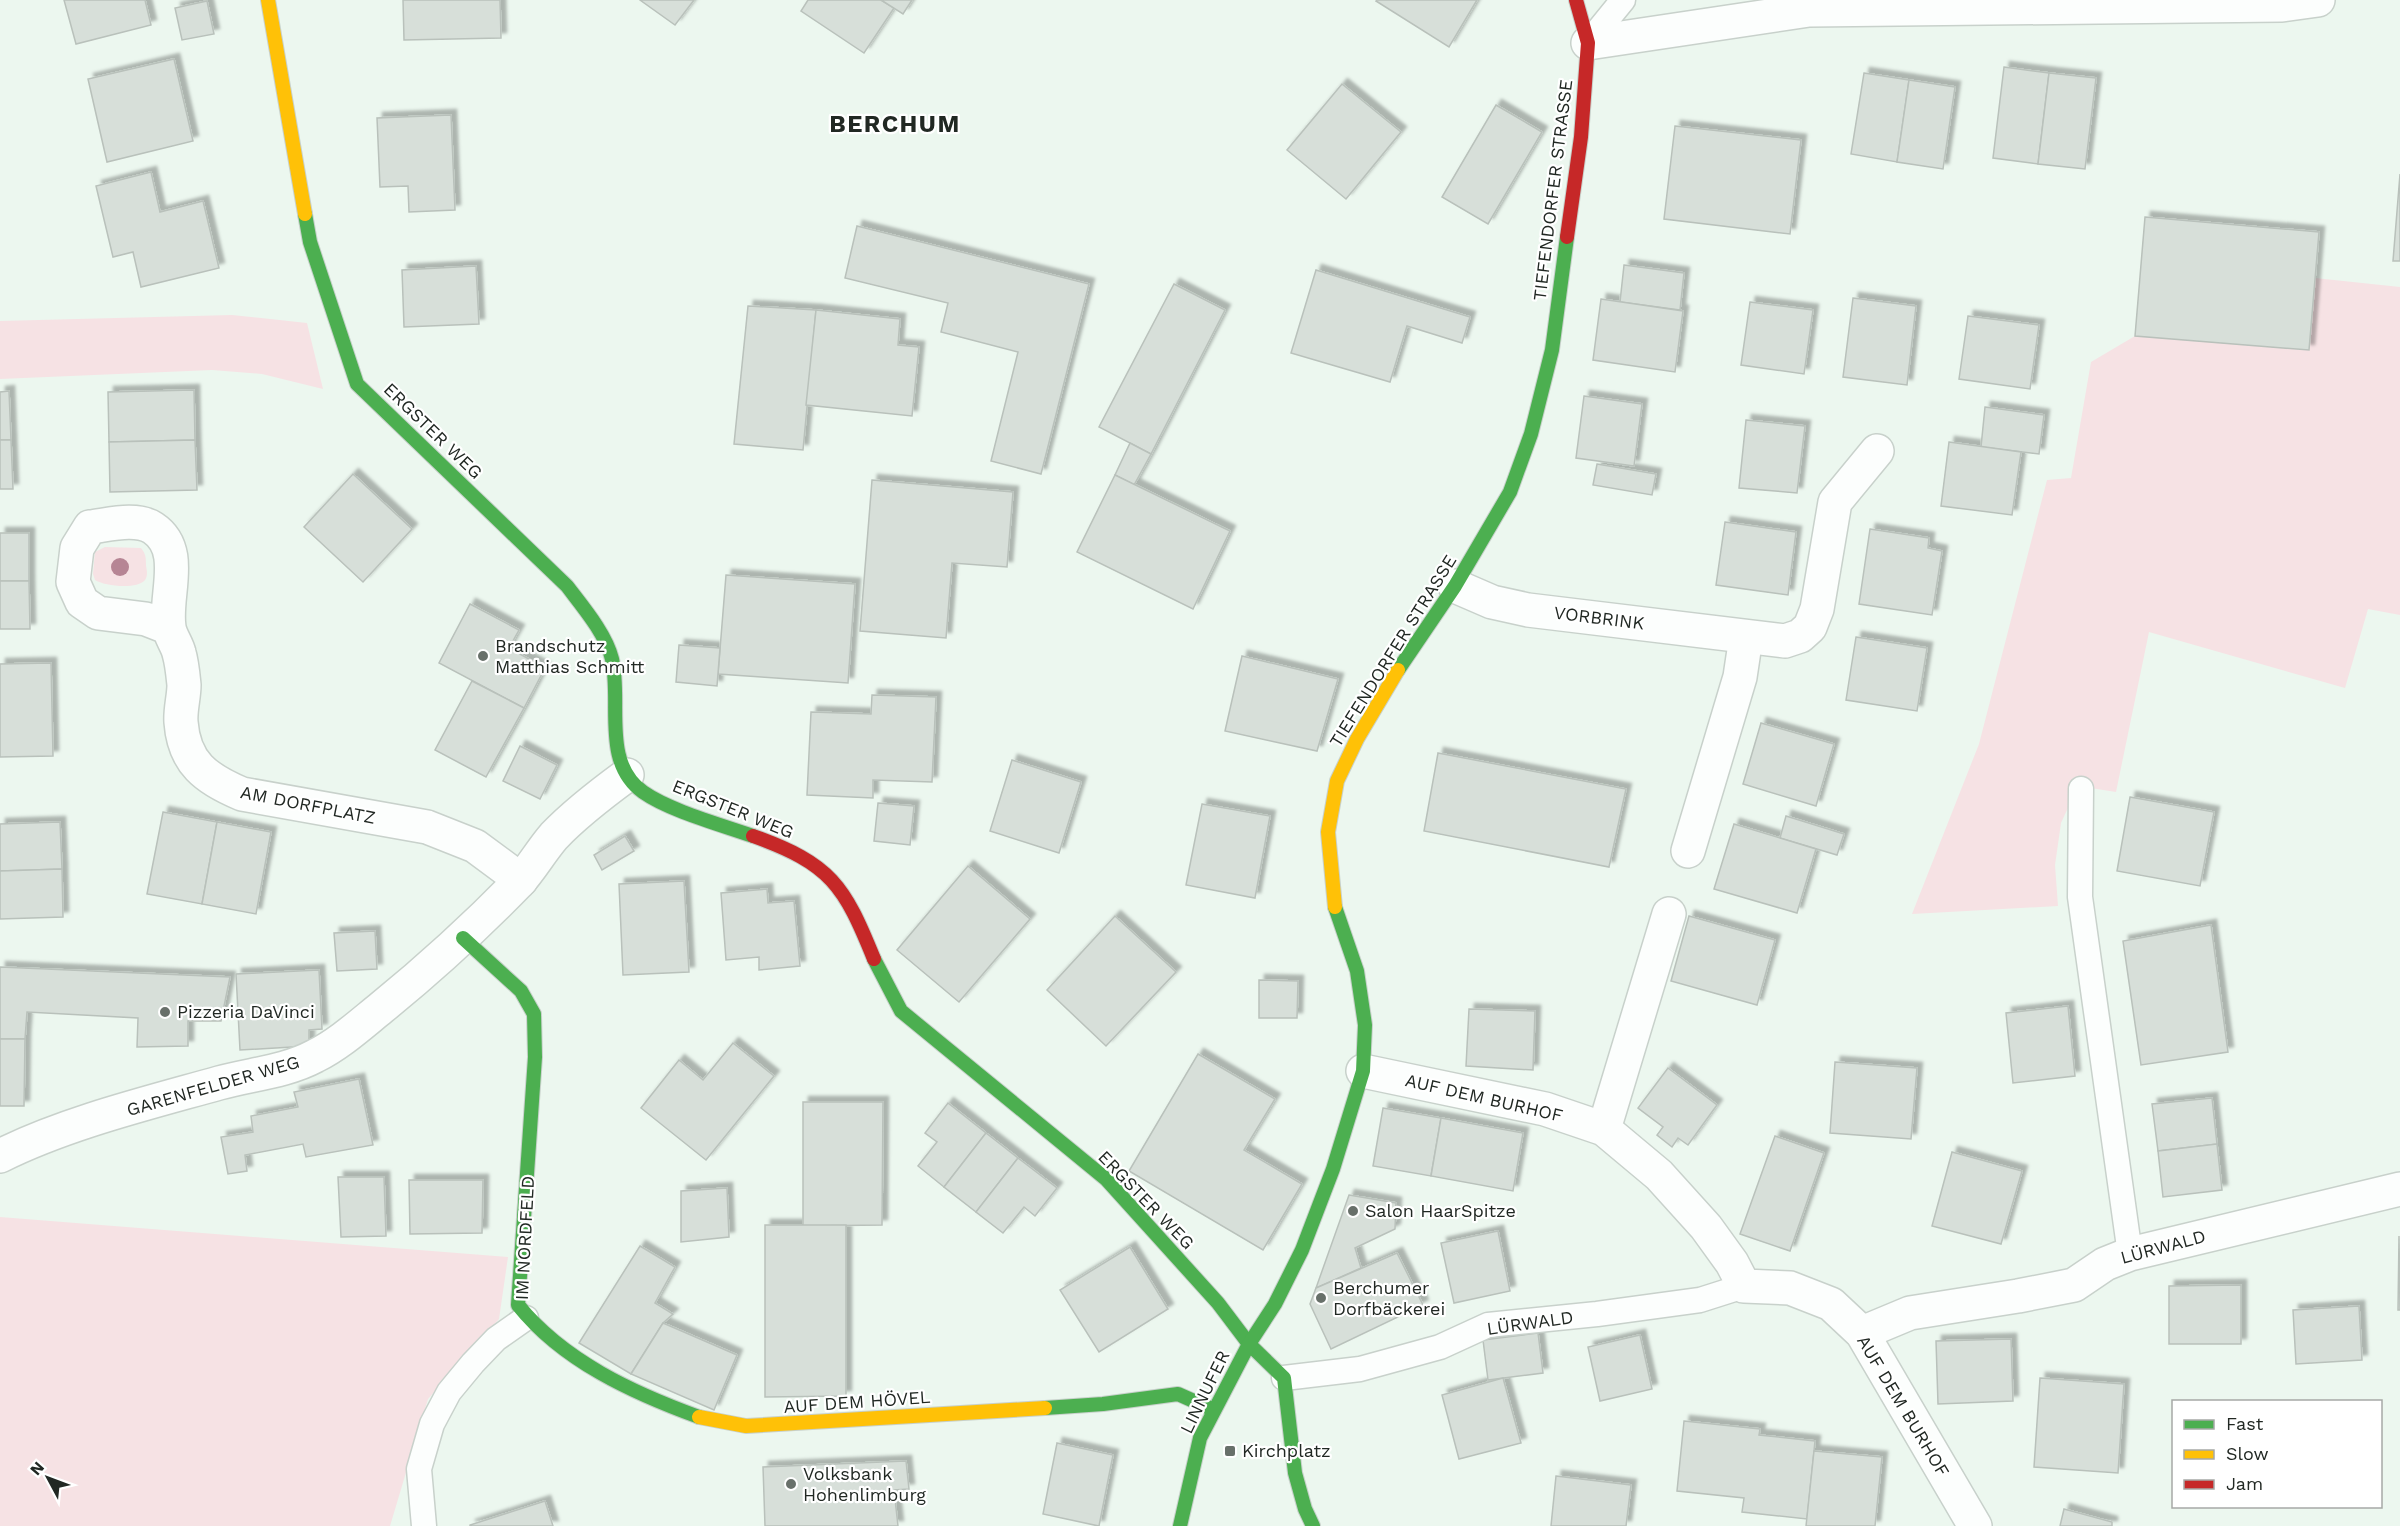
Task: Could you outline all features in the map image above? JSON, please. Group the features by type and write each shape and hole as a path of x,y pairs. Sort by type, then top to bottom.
{"street":[{"name":"ERGSTER WEG","path":"268,0 310,242 357,384 567,586 593,620 612,658 616,696 614,720 617,748 627,775 643,792 682,811 782,846 812,862 836,882 855,913 874,960 901,1011 1106,1179 1218,1303 1249,1344 1284,1378"},
{"name":"TIEFENDORFER STRASSE","path":"1249,1344 1275,1304 1302,1250 1333,1169 1363,1071 1365,1025 1357,971 1333,902 1328,832 1337,782 1356,739 1455,586 1510,492 1531,434 1552,350 1581,137 1588,43 1576,0"},
{"path":"1588,43 1809,10 2282,5 2318,0"},
{"name":"VORBRINK","path":"1455,586 1492,602 1528,610 1785,641 1800,636 1810,627 1817,609 1835,502 1877,451"},
{"name":"AM DORFPLATZ","path":"169,628 179,653 184,685 181,721 184,744 202,773 218,784 242,794 427,827 475,846 520,880"},
{"path":"1688,851 1740,677 1746,637"},
{"path":"463,938 520,880 554,837 584,807 627,775"},
{"path":"1604,1129 1669,914"},
{"name":"GARENFELDER WEG","path":"0,1156 24,1144 124,1110 221,1083 284,1069 316,1056 350,1033 399,994 463,938"},
{"name":"IM NORDFELD","path":"463,938 521,991 534,1014 535,1057 518,1305 526,1318"},
{"name":"AUF DEM BURHOF","path":"1363,1071 1545,1109 1604,1129 1659,1174 1713,1236 1732,1263 1744,1286 1790,1288 1821,1300 1831,1304 1862,1333 1975,1526"},
{"name":"LÜRWALD","path":"1862,1333 1910,1313 2074,1285 2105,1264 2130,1254 2400,1189"},
{"name":"AUF DEM HÖVEL","path":"526,1318 558,1346 651,1399 703,1419 746,1426 1091,1405 1179,1395 1214,1410"},
{"name":"LINNUFER","path":"1180,1526 1200,1438 1249,1344"},
{"path":"1284,1378 1298,1484 1305,1511 1313,1526"}],"lane":[{"path":"1588,43 1623,0"},
{"path":"2080,789 2080,897 2130,1254"},
{"name":"LÜRWALD","path":"1284,1378 1360,1369 1440,1347 1488,1325 1597,1314 1700,1300 1744,1286"},
{"name":"IM NORDFELD","path":"424,1526 419,1469 432,1425 449,1392 473,1363 496,1339 526,1318"}],"shaded area":[{"path":"2315,278 2400,287 2400,615 2368,609 2345,688 2149,632 2116,792 2078,786 2061,823 2055,865 2058,906 1912,914 1979,744 2047,480 2071,478 2091,362 2135,336 2309,350"},
{"path":"232,315 307,323 323,389 262,374 212,370 0,379 0,321"},
{"path":"105,547 141,548 146,558 147,577 145,580 135,585 120,586 95,580 93,574 95,552"},
{"path":"0,1217 508,1257 499,1319 428,1399 390,1526 0,1526"}],"building":[{"path":"64,0 145,0 151,25 76,44"},
{"path":"403,0 500,0 501,38 404,40"},
{"path":"640,0 694,0 675,25"},
{"path":"808,0 881,0 894,8 864,53 801,11"},
{"path":"881,0 912,0 903,14"},
{"path":"1377,0 1477,0 1449,47"},
{"path":"207,1 214,34 182,40 175,8"},
{"path":"174,59 193,141 107,162 88,79"},
{"path":"2004,67 2049,73 2038,164 1993,158"},
{"path":"1864,73 1909,80 1897,162 1851,154"},
{"path":"2049,73 2096,78 2085,169 2038,164"},
{"path":"1909,80 1955,87 1943,169 1897,162"},
{"path":"1342,84 1401,132 1346,199 1287,150"},
{"path":"1496,105 1542,132 1488,224 1442,197"},
{"path":"451,115 455,210 409,212 408,186 380,187 377,118"},
{"path":"1675,126 1801,140 1790,234 1664,219"},
{"path":"151,172 160,212 203,201 219,268 141,287 133,252 113,257 96,186"},
{"path":"2400,174 2400,261 2393,261"},
{"path":"2145,217 2319,232 2309,350 2135,336"},
{"path":"857,226 1089,284 1041,474 991,461 1018,352 941,332 948,303 845,278"},
{"path":"1624,265 1684,273 1680,310 1620,302"},
{"path":"476,266 479,324 404,327 402,270"},
{"path":"1316,270 1470,317 1462,343 1407,326 1390,382 1291,353"},
{"path":"1174,284 1225,310 1151,454 1099,427"},
{"path":"1853,298 1916,306 1907,385 1843,377"},
{"path":"1601,299 1683,311 1675,372 1593,360"},
{"path":"1750,302 1813,310 1804,374 1741,365"},
{"path":"748,306 816,310 803,450 734,444"},
{"path":"816,310 900,319 898,345 919,347 912,416 806,405"},
{"path":"1968,316 2039,325 2030,389 1959,379"},
{"path":"194,390 195,440 109,442 108,392"},
{"path":"9,391 11,440 0,440 0,392"},
{"path":"1584,396 1642,404 1634,466 1576,458"},
{"path":"1985,407 2044,415 2039,454 1981,447"},
{"path":"1746,420 1805,426 1797,493 1739,488"},
{"path":"0,440 11,440 13,489 0,489"},
{"path":"195,440 197,490 110,492 109,442"},
{"path":"1949,442 2021,452 2012,515 1941,506"},
{"path":"1130,443 1151,454 1134,485 1115,475"},
{"path":"1597,464 1656,474 1652,495 1593,485"},
{"path":"353,474 412,529 363,582 304,527"},
{"path":"1115,475 1230,531 1193,609 1077,552"},
{"path":"872,480 1013,492 1007,567 952,563 946,638 860,631"},
{"path":"1725,522 1796,532 1788,595 1716,585"},
{"path":"1870,529 1929,538 1928,548 1942,551 1932,615 1859,604"},
{"path":"0,533 29,533 29,581 0,581"},
{"path":"726,575 855,584 848,683 718,674"},
{"path":"0,581 29,581 30,629 0,629"},
{"name":"Brandschutz Matthias Schmitt","path":"470,604 519,630 509,648 545,668 524,708 439,663"},
{"path":"1856,637 1927,648 1917,711 1846,700"},
{"path":"679,645 720,648 717,686 676,682"},
{"path":"1242,656 1338,679 1317,751 1225,731"},
{"path":"51,663 53,756 0,757 0,664"},
{"path":"472,681 524,708 486,777 435,750"},
{"path":"872,695 936,697 932,782 873,780 873,798 807,795 811,712 871,714"},
{"path":"1761,723 1834,744 1816,806 1743,784"},
{"path":"520,746 557,765 540,799 503,781"},
{"path":"1438,753 1626,789 1609,867 1424,831"},
{"path":"1012,760 1081,782 1059,853 990,831"},
{"path":"2130,797 2214,812 2200,886 2117,871"},
{"path":"878,803 914,806 910,845 874,841"},
{"path":"1202,804 1270,816 1255,898 1186,885"},
{"path":"163,812 217,822 202,904 147,894"},
{"path":"1786,816 1844,834 1837,855 1780,838"},
{"path":"60,822 62,869 0,871 0,824"},
{"path":"217,822 271,832 256,914 202,904"},
{"path":"1734,824 1816,849 1797,913 1714,889"},
{"path":"625,836 634,851 602,870 594,855"},
{"path":"968,866 1030,919 959,1002 897,950"},
{"path":"62,869 63,917 0,919 0,871"},
{"path":"684,881 689,972 623,975 619,884"},
{"path":"767,889 768,903 794,901 800,966 759,970 759,957 726,960 721,893"},
{"path":"1115,916 1176,972 1106,1046 1047,990"},
{"path":"1689,916 1775,940 1757,1005 1671,981"},
{"path":"2211,925 2228,1052 2141,1065 2123,941"},
{"path":"375,931 377,969 337,971 334,933"},
{"path":"0,967 230,977 221,1021 188,1021 188,1046 137,1047 138,1018 27,1012 25,1039 0,1039"},
{"path":"319,970 322,1029 309,1030 309,1046 240,1050 236,974"},
{"path":"1259,980 1298,981 1297,1018 1259,1018"},
{"path":"2068,1006 2075,1076 2013,1083 2006,1013"},
{"path":"1469,1009 1535,1011 1533,1070 1466,1066"},
{"path":"0,1039 25,1039 24,1106 0,1106"},
{"path":"733,1043 774,1076 706,1160 641,1108 679,1060 703,1080"},
{"path":"1198,1054 1275,1099 1244,1150 1302,1184 1263,1250 1129,1171"},
{"path":"1835,1062 1917,1068 1911,1139 1830,1133"},
{"path":"1668,1068 1717,1105 1688,1145 1678,1138 1672,1147 1657,1135 1663,1127 1638,1108"},
{"path":"359,1079 373,1145 306,1157 303,1144 245,1155 247,1171 228,1174 221,1137 253,1132 251,1116 298,1107 294,1092"},
{"path":"2212,1098 2217,1144 2158,1151 2152,1104"},
{"path":"803,1102 883,1102 882,1225 803,1226"},
{"path":"948,1103 986,1133 944,1187 918,1166 937,1142 925,1133"},
{"path":"1383,1108 1441,1118 1431,1176 1373,1166"},
{"path":"1441,1118 1523,1133 1513,1191 1431,1176"},
{"path":"986,1133 1018,1158 976,1212 944,1187"},
{"path":"1775,1136 1824,1153 1790,1251 1740,1234"},
{"path":"2217,1144 2222,1190 2163,1197 2158,1151"},
{"path":"1952,1152 2022,1171 2001,1244 1932,1226"},
{"path":"1018,1158 1057,1188 1035,1216 1024,1207 1003,1233 976,1212"},
{"path":"338,1177 384,1177 386,1236 341,1237"},
{"path":"409,1180 483,1180 482,1233 410,1234"},
{"path":"727,1188 729,1237 681,1242 681,1191"},
{"path":"1349,1195 1396,1203 1395,1229 1355,1248 1361,1268 1316,1288"},
{"path":"765,1225 846,1225 846,1396 765,1397"},
{"path":"1498,1231 1510,1291 1454,1303 1441,1243"},
{"path":"2399,1236 2400,1310 2398,1310"},
{"path":"640,1246 675,1267 655,1303 673,1314 663,1323 631,1374 579,1343"},
{"path":"1130,1247 1168,1309 1099,1352 1060,1290"},
{"path":"1397,1253 1423,1305 1331,1349 1310,1304 1316,1288"},
{"path":"2241,1285 2241,1344 2169,1344 2169,1286"},
{"path":"2359,1306 2362,1360 2296,1364 2293,1310"},
{"path":"663,1323 737,1355 714,1410 631,1374"},
{"path":"1538,1333 1543,1373 1488,1380 1483,1340"},
{"path":"1640,1335 1652,1389 1600,1401 1588,1347"},
{"path":"2011,1339 2013,1401 1938,1404 1936,1341"},
{"path":"1503,1378 1521,1443 1459,1459 1442,1395"},
{"path":"2040,1378 2124,1384 2118,1473 2034,1467"},
{"path":"1684,1421 1760,1429 1759,1435 1815,1441 1807,1519 1742,1512 1744,1498 1677,1491"},
{"path":"1057,1443 1113,1455 1099,1526 1043,1514"},
{"path":"1814,1451 1882,1457 1875,1526 1806,1526"},
{"path":"906,1461 909,1489 894,1490 898,1526 765,1526 763,1467"},
{"path":"1556,1476 1631,1485 1626,1526 1551,1526"},
{"path":"545,1501 553,1526 470,1526 470,1525"},
{"path":"2064,1509 2112,1522 2112,1526 2060,1526"}],"traffic: fast":[{"path":"305,214 310,242 357,384 567,586 605,640 612,659 614,676 617,748 622,765 630,779 654,799 696,817 753,836"},
{"path":"1398,670 1455,586 1510,492 1531,434 1552,350 1567,237"},
{"path":"1180,1526 1200,1438 1249,1344 1275,1304 1302,1250 1333,1169 1363,1071 1365,1025 1357,971 1335,907"},
{"path":"463,938 521,991 534,1014 535,1057 518,1305 536,1325 578,1359 625,1386 699,1417"},
{"path":"874,959 901,1011 1106,1179 1218,1303 1249,1344 1284,1378 1295,1473 1305,1509 1313,1526"},
{"path":"1045,1408 1103,1404 1178,1394 1214,1410"}],"traffic: slow":[{"path":"268,0 305,214"},
{"path":"1335,907 1328,832 1337,781 1357,739 1398,670"},
{"path":"699,1417 746,1426 1045,1408"}],"traffic: jam":[{"path":"1567,237 1581,137 1588,43 1576,0"},
{"path":"753,836 801,857 832,880 853,912 874,959"}],"place":[{"name":"Brandschutz Matthias Schmitt","path":"483,656"},
{"name":"Pizzeria DaVinci","path":"165,1012"},
{"name":"Salon HaarSpitze","path":"1353,1211"},
{"name":"Berchumer Dorfbäckerei","path":"1321,1298"},
{"name":"Kirchplatz","path":"1230,1451"},
{"name":"Volksbank Hohenlimburg","path":"791,1484"}],"district":[{"name":"BERCHUM","path":"895,124"}]}
